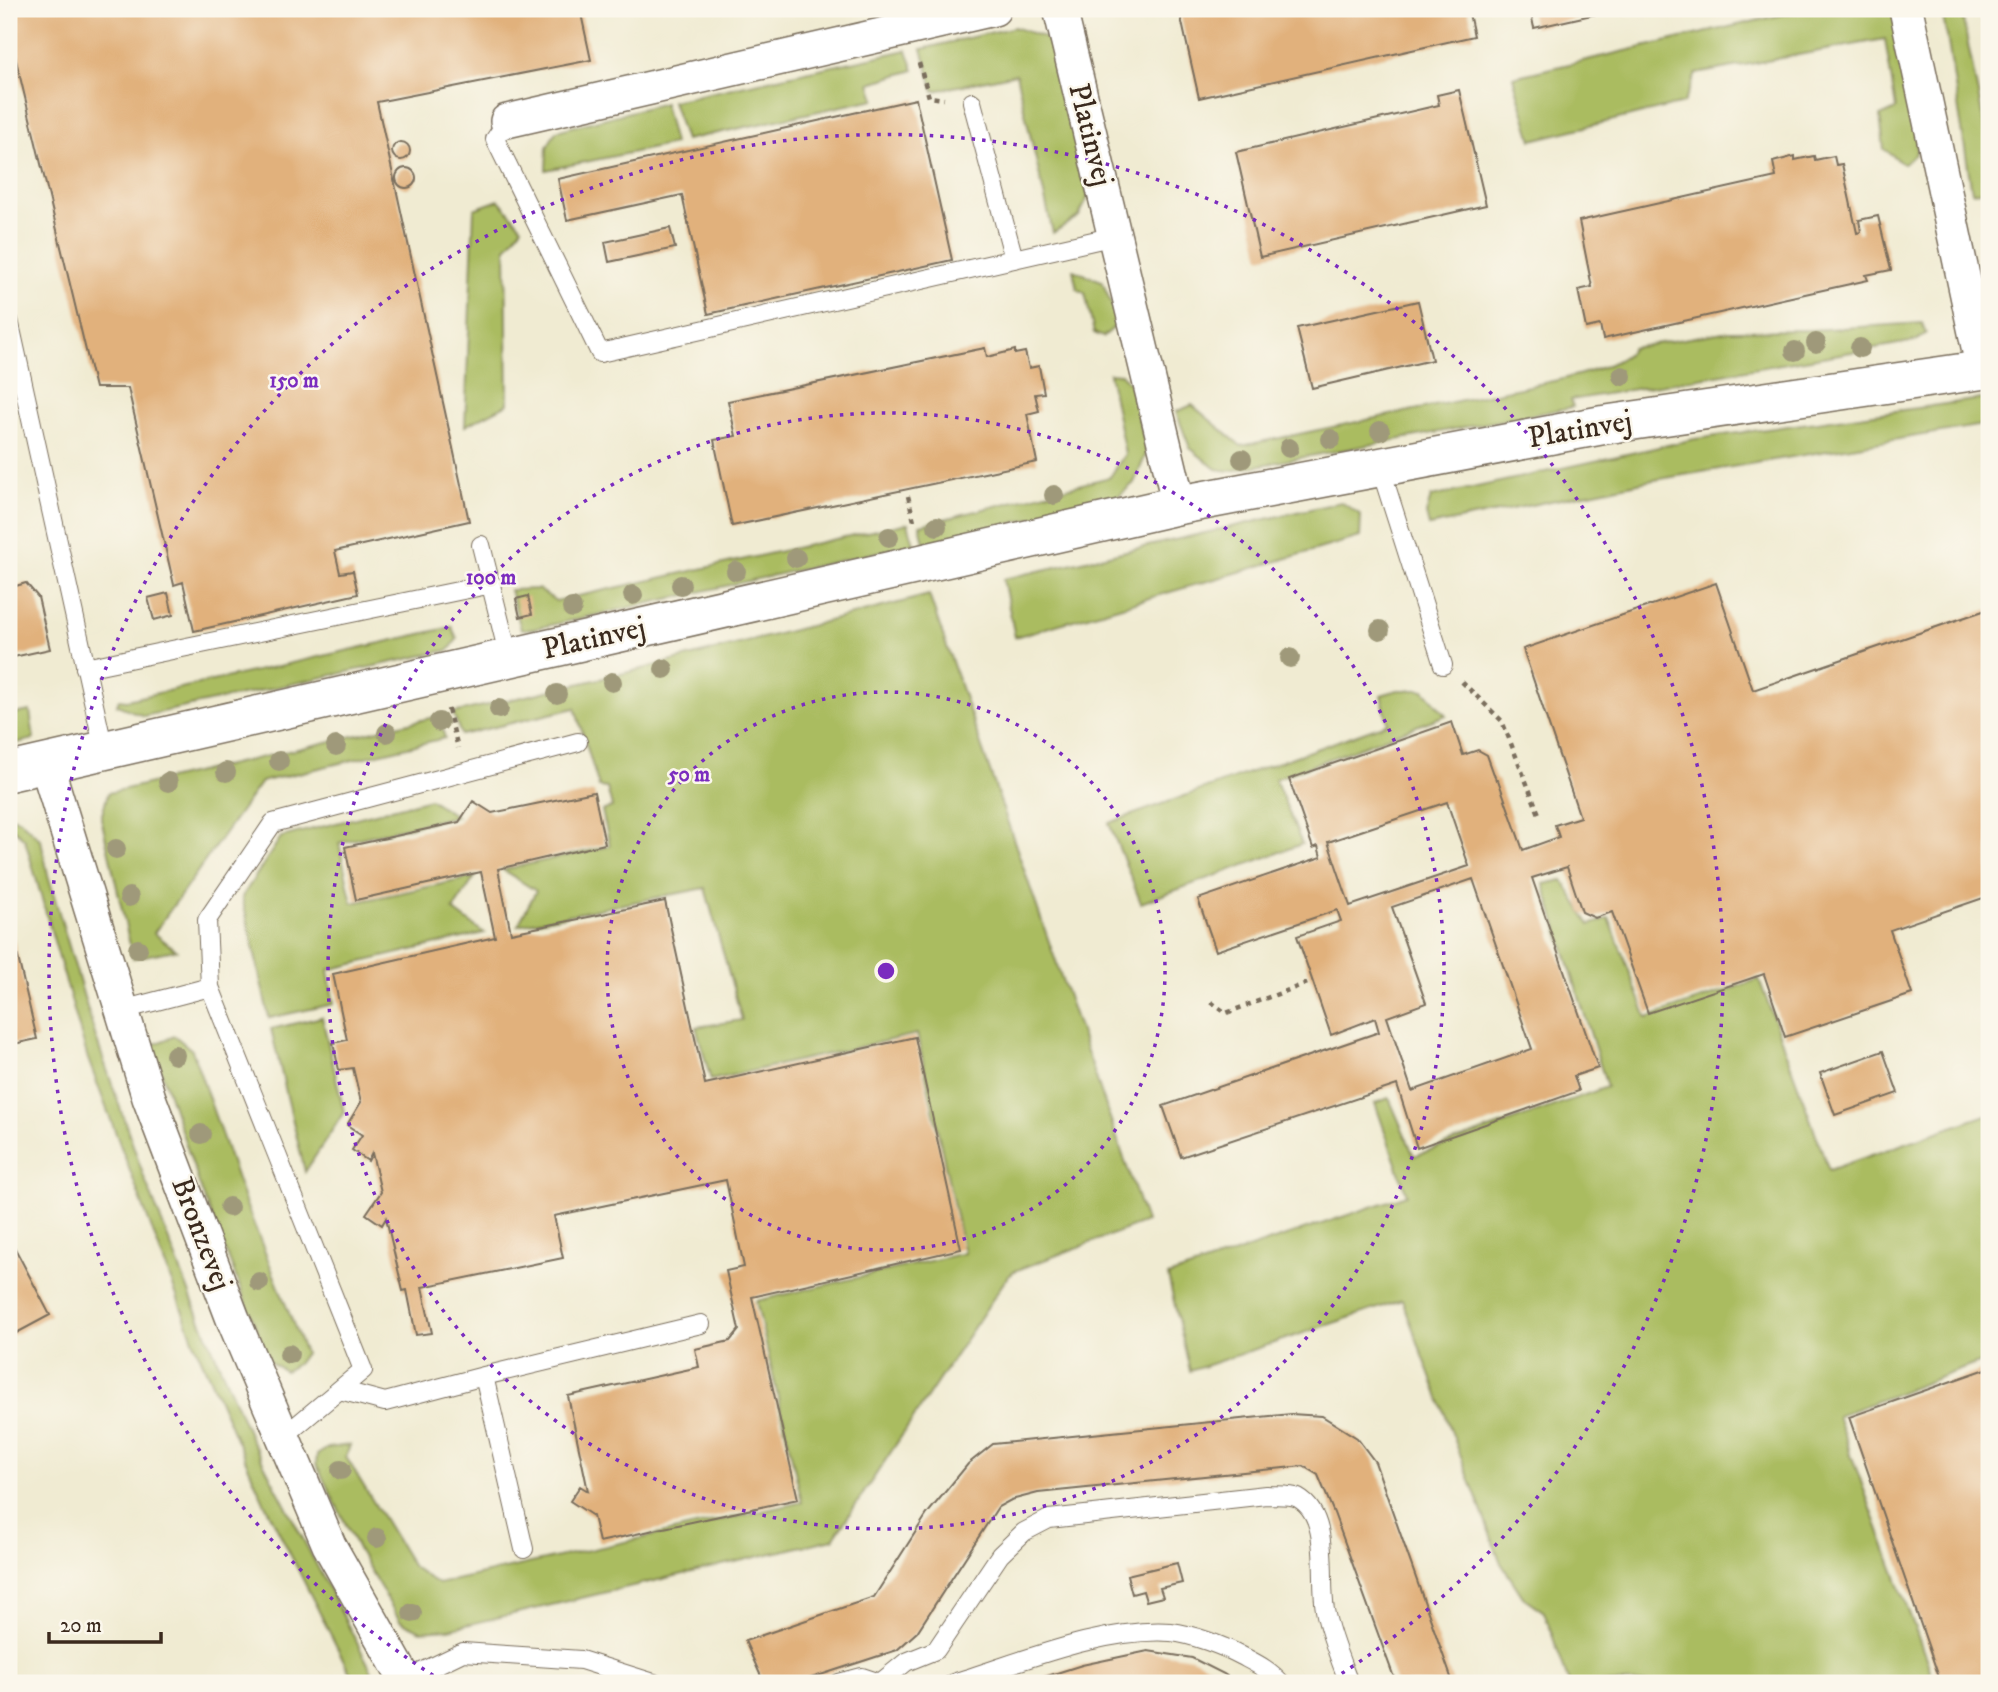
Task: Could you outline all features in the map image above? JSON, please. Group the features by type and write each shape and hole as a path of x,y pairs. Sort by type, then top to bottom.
{"street":[{"path":"507,121 994,9"},
{"name":"Platinvej","path":"1060,9 1179,505"},
{"name":"Platinvej","path":"9,772 1179,505 1603,425 1986,369 1906,9"},
{"name":"Bronzevej","path":"46,763 149,1098 233,1318 329,1545 406,1681"}],"lane":[{"path":"972,102 1014,259"},
{"path":"507,121 495,139 600,353 1115,236"},
{"path":"9,320 15,379 104,750"},
{"path":"1380,467 1443,665"},
{"path":"481,545 509,658"},
{"path":"85,668 492,584"},
{"path":"283,1437 363,1370 211,987 207,920 272,823 578,742"},
{"path":"122,1010 211,987"},
{"path":"340,1390 385,1402 701,1324"},
{"path":"484,1376 524,1549"},
{"path":"839,1683 862,1677 880,1683 906,1662 936,1650 1000,1555 1024,1532 1049,1519 1266,1495 1296,1496 1312,1509 1319,1530 1324,1568 1325,1610 1349,1683"},
{"path":"953,1683 1076,1644 1130,1632 1174,1632 1226,1647 1272,1673 1281,1683"},
{"path":"406,1681 463,1652 581,1660 654,1683"}],"path":[{"path":"908,28 929,97 972,102"},
{"path":"1443,665 1502,721 1539,814"},
{"path":"440,674 464,772"},
{"path":"1211,1002 1226,1013 1313,981"}],"green space":[{"path":"1807,9 1897,9 1919,120 1916,153 1904,164 1884,149 1880,116 1896,109 1885,39 1696,74 1684,103 1532,140 1513,77"},
{"path":"1941,9 1961,9 1989,149 1989,190 1972,192"},
{"path":"1014,27 1044,37 1058,53 1088,197 1079,216 1053,233 1016,74 934,91 922,49"},
{"path":"907,50 914,70 870,83 875,99 685,140 672,101"},
{"path":"664,103 674,144 546,170 547,147 556,131"},
{"path":"499,200 522,227 506,248 508,404 465,426 474,209"},
{"path":"1073,270 1102,281 1119,323 1103,337 1094,333 1085,293 1077,289"},
{"path":"1922,323 1926,333 1916,341 1571,400 1573,407 1230,471 1216,469 1190,448 1176,412 1192,405 1241,446 1563,379 1611,364 1632,348 1729,331 1810,330"},
{"path":"1109,373 1121,374 1130,384 1147,452 1134,483 1114,500 924,543 920,525 1110,477 1125,454"},
{"path":"1989,398 1989,424 1648,481 1429,526 1426,514 1431,497 1695,439"},
{"path":"1341,502 1361,515 1360,537 1015,637 1003,579"},
{"path":"908,523 914,544 533,629 521,629 510,590 538,589 556,601"},
{"path":"929,595 1146,1222 1012,1272 1008,1276 833,1539 449,1629 421,1631 400,1621 359,1551 316,1464 317,1455 328,1448 350,1445 346,1457 413,1567 438,1584 802,1502 756,1301 964,1253 917,1034 711,1080 696,1027 742,1020 705,888 518,925 536,891 503,870 610,846 602,811 612,807 607,788 599,787 575,708 461,735 453,713 642,669"},
{"path":"452,627 457,639 449,650 144,716 117,705 119,699 127,700"},
{"path":"1398,690 1424,690 1446,715 1275,779 1302,844 1141,903 1109,823 1388,723 1381,695"},
{"path":"30,711 34,739 9,745 9,715"},
{"path":"439,716 445,738 261,782 154,933 176,950 133,958 101,818 108,793"},
{"path":"430,799 456,816 339,843 352,903 475,877 453,910 484,933 328,970 334,1004 269,1018 242,897 281,837"},
{"path":"9,816 20,820 41,840 48,875 96,1038 144,1177 250,1437 378,1683 355,1683 263,1500 196,1347 88,1059 25,840 13,828 9,828"},
{"path":"1563,880 1590,925 1609,918 1647,1018 1759,979 1829,1170 1989,1114 1989,1359 1837,1416 1935,1683 1569,1683 1544,1612 1523,1597 1501,1563 1402,1300 1190,1371 1168,1276 1407,1195 1375,1103 1389,1098 1414,1156 1607,1087 1544,884"},
{"path":"322,1017 344,1112 305,1172 271,1029"},
{"path":"175,1036 192,1050 245,1202 305,1353 297,1364 285,1371 270,1362 202,1192 154,1050 154,1044"}],"building":[{"path":"9,9 580,9 591,60 377,102 469,521 335,551 340,573 353,571 358,594 194,631 183,582 174,585 128,388 95,388 9,31"},
{"path":"1179,9 1468,9 1474,36 1199,98"},
{"path":"1530,9 1614,9 1614,10 1534,28"},
{"path":"1459,90 1486,205 1260,257 1236,152 1439,105 1437,95"},
{"path":"916,99 952,260 708,314 682,195 567,220 558,179"},
{"path":"401,142 407,145 410,151 407,157 401,160 395,157 392,151 395,145"},
{"path":"1795,156 1795,160 1814,156 1815,160 1834,156 1836,165 1842,164 1857,233 1861,232 1859,220 1878,216 1891,270 1866,275 1868,280 1603,339 1600,325 1586,328 1578,290 1592,287 1579,221 1776,177 1773,162"},
{"path":"406,168 413,171 416,178 413,185 406,188 399,185 396,178 399,171"},
{"path":"670,228 675,248 609,262 605,242"},
{"path":"1418,301 1432,360 1312,388 1297,328"},
{"path":"985,348 987,357 1015,350 1015,354 1025,352 1029,368 1039,366 1044,393 1035,394 1039,411 1027,414 1037,462 732,526 714,440 736,436 728,401"},
{"path":"26,583 38,597 50,649 9,658 9,588"},
{"path":"1716,583 1753,690 1989,609 1989,896 1890,930 1912,994 1785,1037 1764,974 1648,1013 1612,912 1595,918 1582,912 1567,867 1532,878 1598,1068 1574,1076 1579,1091 1417,1148 1397,1085 1181,1157 1163,1106 1379,1032 1375,1018 1331,1035 1297,936 1341,921 1337,910 1216,951 1198,899 1321,857 1318,846 1313,848 1289,779 1452,722 1463,755 1478,750 1487,755 1523,850 1559,837 1555,825 1580,817 1523,649","holes":["1447,802 1469,866 1350,906 1328,842","1473,879 1532,1049 1412,1091 1387,1017 1426,1003 1392,907"]},
{"path":"168,593 173,615 154,620 148,598"},
{"path":"528,596 532,614 520,617 516,599"},
{"path":"594,792 605,844 498,869 511,933 665,901 705,1084 915,1037 961,1249 752,1297 798,1499 599,1542 593,1516 570,1501 580,1486 588,1491 568,1396 699,1367 695,1349 730,1341 739,1330 726,1271 744,1267 726,1180 554,1216 563,1258 422,1287 432,1333 416,1335 407,1290 403,1291 386,1218 382,1225 366,1214 381,1192 372,1153 368,1161 352,1150 362,1135 347,1125 361,1102 353,1068 339,1070 333,1043 347,1040 333,974 495,937 481,872 356,900 345,847 459,822 473,801 492,813"},
{"path":"9,919 37,1039 9,1045"},
{"path":"1883,1051 1898,1093 1835,1115 1820,1073"},
{"path":"9,1237 50,1315 9,1337"},
{"path":"1989,1368 1989,1683 1941,1683 1849,1417"},
{"path":"1291,1414 1322,1416 1357,1438 1375,1462 1453,1683 1396,1683 1318,1475 1303,1466 1038,1493 1011,1500 998,1507 917,1632 897,1650 796,1683 764,1683 745,1641 874,1597 927,1514 968,1464 993,1444"},
{"path":"1177,1563 1182,1583 1160,1588 1163,1597 1146,1601 1143,1591 1132,1594 1127,1575"},
{"path":"1148,1651 1192,1658 1237,1683 1025,1683 1082,1665"}]}
